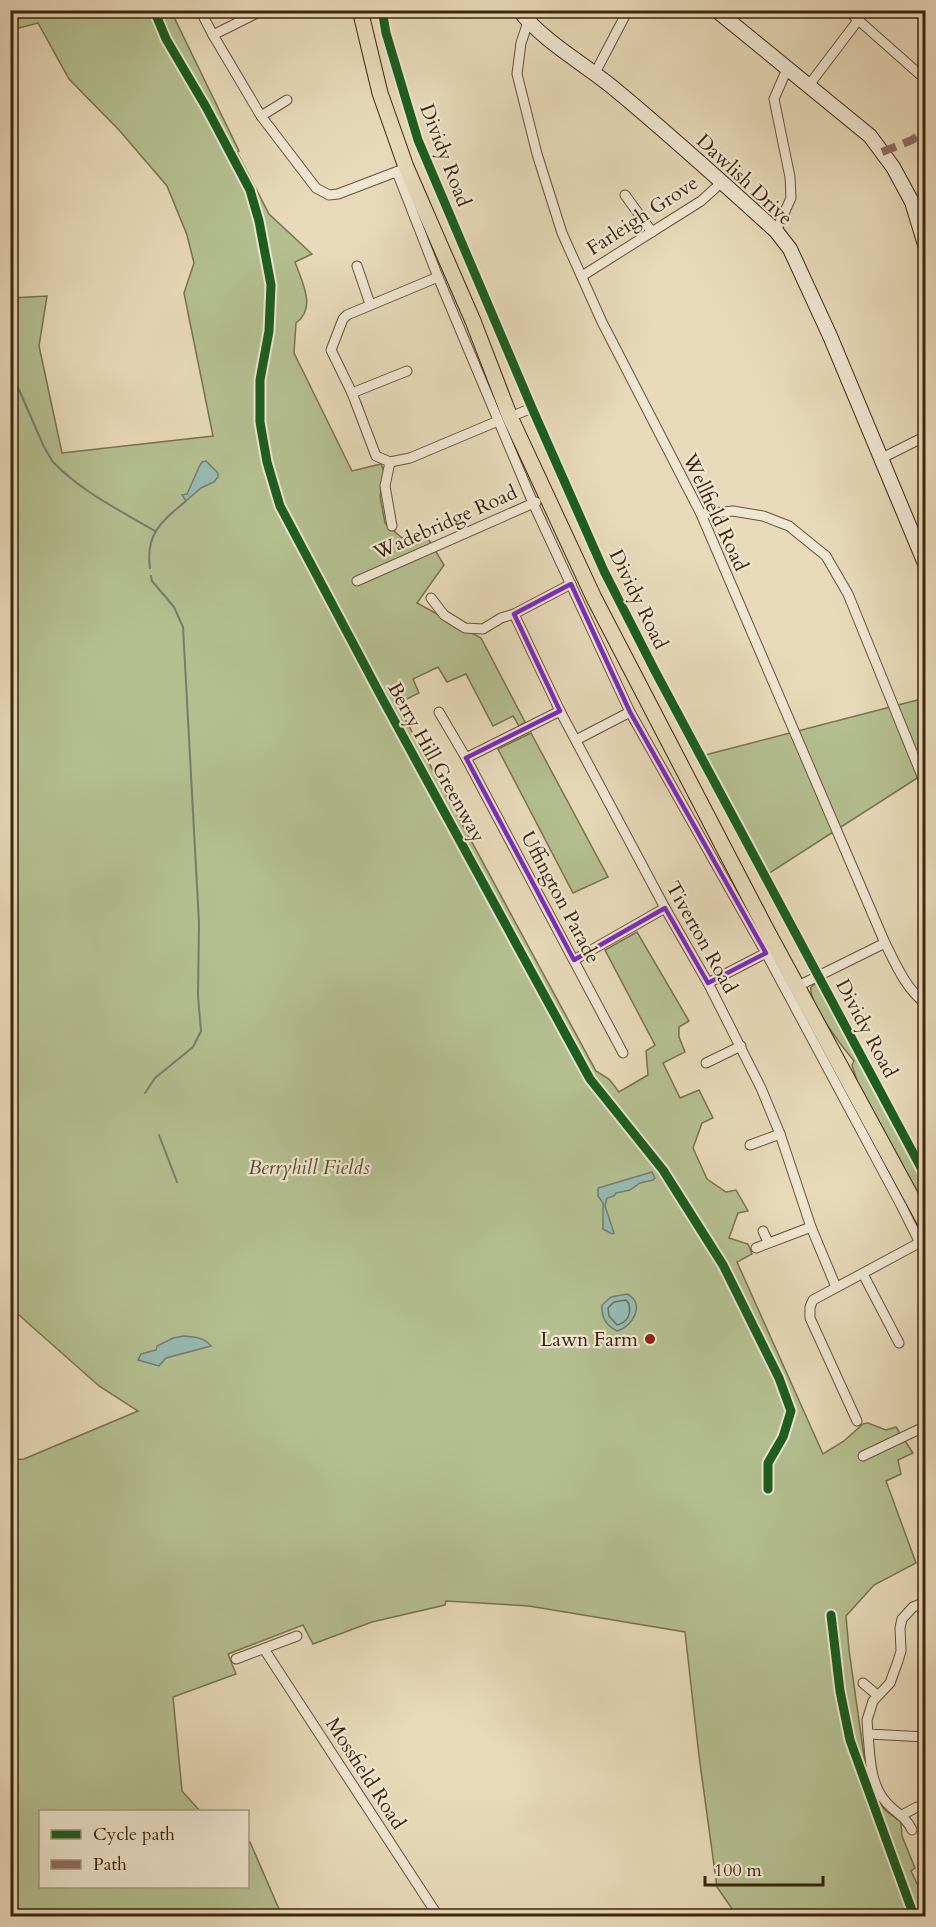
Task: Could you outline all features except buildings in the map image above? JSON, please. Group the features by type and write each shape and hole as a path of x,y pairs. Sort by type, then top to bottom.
{"main road":[{"name":"Dividy Road","path":"360,10 380,93 402,169 473,321 504,419 547,497 594,598 926,1224"}],"street":[{"path":"200,10 261,116 308,180 322,193 338,194 402,169"},
{"path":"213,35 263,10"},
{"name":"Dividy Road","path":"382,10 386,33 418,140 604,571 655,671 926,1177"},
{"name":"Dawlish Drive","path":"519,10 528,22 649,117 776,231 790,249 830,336 926,566"},
{"path":"595,73 628,10"},
{"path":"716,10 855,121 870,136 912,202 926,248"},
{"path":"848,10 926,80"},
{"path":"809,85 859,20"},
{"name":"Wellfield Road","path":"528,22 521,44 517,74 537,154 562,233 602,322 700,514 885,943 910,988 926,1005"},
{"path":"776,231 791,198 790,177 774,99 787,69"},
{"path":"261,116 288,100"},
{"name":"Dividy Road","path":"402,169 438,276 504,419 533,503 630,712 766,953 926,1255"},
{"name":"Farleigh Grove","path":"582,276 701,201 722,182"},
{"path":"625,195 652,232"},
{"path":"357,266 370,304"},
{"path":"438,276 347,315 343,319 331,350 352,393 376,456 390,462 411,458 532,408"},
{"path":"352,393 407,371"},
{"path":"880,459 926,436"},
{"path":"390,462 386,486 392,526"},
{"name":"Wadebridge Road","path":"357,581 547,497"},
{"path":"700,514 733,511 763,516 789,526 826,556 848,594 926,786"},
{"path":"430,598 444,615 465,628 483,629 571,584"},
{"name":"Tiverton Road","path":"514,614 560,711 665,908 708,983 761,1088 780,1134 811,1227 836,1287"},
{"path":"466,758 560,711"},
{"name":"Uffington Parade","path":"439,712 466,758 623,1053"},
{"path":"576,740 630,712"},
{"path":"926,887 924,889 926,900"},
{"path":"574,960 665,908"},
{"path":"798,986 885,943"},
{"path":"708,983 766,953"},
{"path":"706,1063 741,1047"},
{"path":"750,1145 780,1134"},
{"path":"756,1248 811,1227"},
{"path":"763,1231 768,1242"},
{"path":"856,1421 810,1318 810,1306 813,1300 919,1243"},
{"path":"863,1274 899,1343"},
{"path":"863,1455 926,1426"},
{"path":"912,1830 907,1820 884,1799 877,1787 872,1770 868,1734 869,1710 877,1695 890,1683 898,1661 901,1651 902,1619 913,1607 926,1602"},
{"path":"236,1659 297,1636"},
{"name":"Mossfield Road","path":"264,1648 438,1917"},
{"path":"863,1683 877,1695"},
{"path":"868,1734 926,1737"},
{"path":"902,1815 917,1807"}],"highlighted area":[{"path":"571,584 630,712 766,953 708,983 665,908 574,960 466,758 560,711 514,614"}],"green space":[{"name":"Berryhill Fields","path":"10,11 171,11 239,151 237,152 269,214 312,254 295,262 307,302 306,310 296,323 294,353 352,471 381,464 385,474 380,496 385,523 402,538 423,530 444,565 417,603 481,638 525,722 519,726 513,716 493,726 466,674 447,682 438,667 413,679 419,693 397,704 596,1071 609,1079 619,1092 648,1075 646,1051 655,1045 605,950 637,932 689,1021 679,1027 679,1037 685,1052 663,1063 680,1098 699,1090 713,1118 702,1123 693,1148 707,1179 726,1192 736,1190 748,1211 738,1213 729,1238 748,1244 752,1254 737,1262 823,1454 844,1441 863,1424 868,1423 886,1430 896,1427 913,1453 898,1460 901,1474 886,1481 916,1563 874,1585 846,1616 865,1763 877,1799 885,1810 901,1822 902,1836 915,1868 911,1871 925,1900 925,1916 737,1916 717,1887 685,1632 529,1606 446,1601 445,1605 372,1622 313,1644 303,1625 228,1654 236,1674 173,1697 182,1791 199,1810 39,1810 39,1888 249,1888 250,1842 282,1916 28,1916 11,1902 11,1460 24,1459 138,1411 99,1386 11,1308 11,298 47,296 39,346 62,453 213,436 184,293 194,263 187,235 167,186 119,130 69,79 38,23 11,30"},
{"path":"925,698 925,773 768,874 705,755"},
{"path":"531,733 608,877 573,893 498,749"},
{"path":"818,984 925,1184 925,1210 859,1087 852,1065 854,1061 820,1014 812,994 811,987"}],"water":[{"path":"206,461 218,473 218,477 186,501 182,495 187,494 200,465"},
{"path":"652,1172 655,1178 653,1180 640,1183 630,1190 607,1198 605,1206 614,1233 603,1229 603,1203 598,1196 598,1188"},
{"path":"627,1294 636,1303 635,1314 628,1325 617,1331 605,1321 602,1305 611,1297"},
{"path":"184,1336 202,1339 211,1346 166,1358 159,1366 138,1360 141,1354 156,1350 157,1346 173,1338"}],"waterway":[{"path":"10,369 44,447 53,462"},
{"path":"54,463 89,492 155,531"},
{"path":"150,568 150,546 157,529 186,501"},
{"path":"145,1093 155,1078 193,1047 201,1031 198,996 199,923 183,627 174,607 152,581 151,576"},
{"path":"159,1135 177,1182"}],"marked path":[{"path":"882,152 912,140 926,130"}],"cycle path":[{"name":"Berry Hill Greenway","path":"154,10 166,39 206,107 250,190 259,221 271,285 269,331 260,380 260,422 267,462 280,506 590,1079 663,1170 723,1265 779,1378 791,1411 783,1437 768,1463 768,1489"},
{"path":"382,10 386,33 418,140 604,571 655,671 926,1177"},
{"path":"831,1615 840,1691 850,1740 914,1916"}],"place":[{"name":"Lawn Farm","path":"650,1339"}]}
